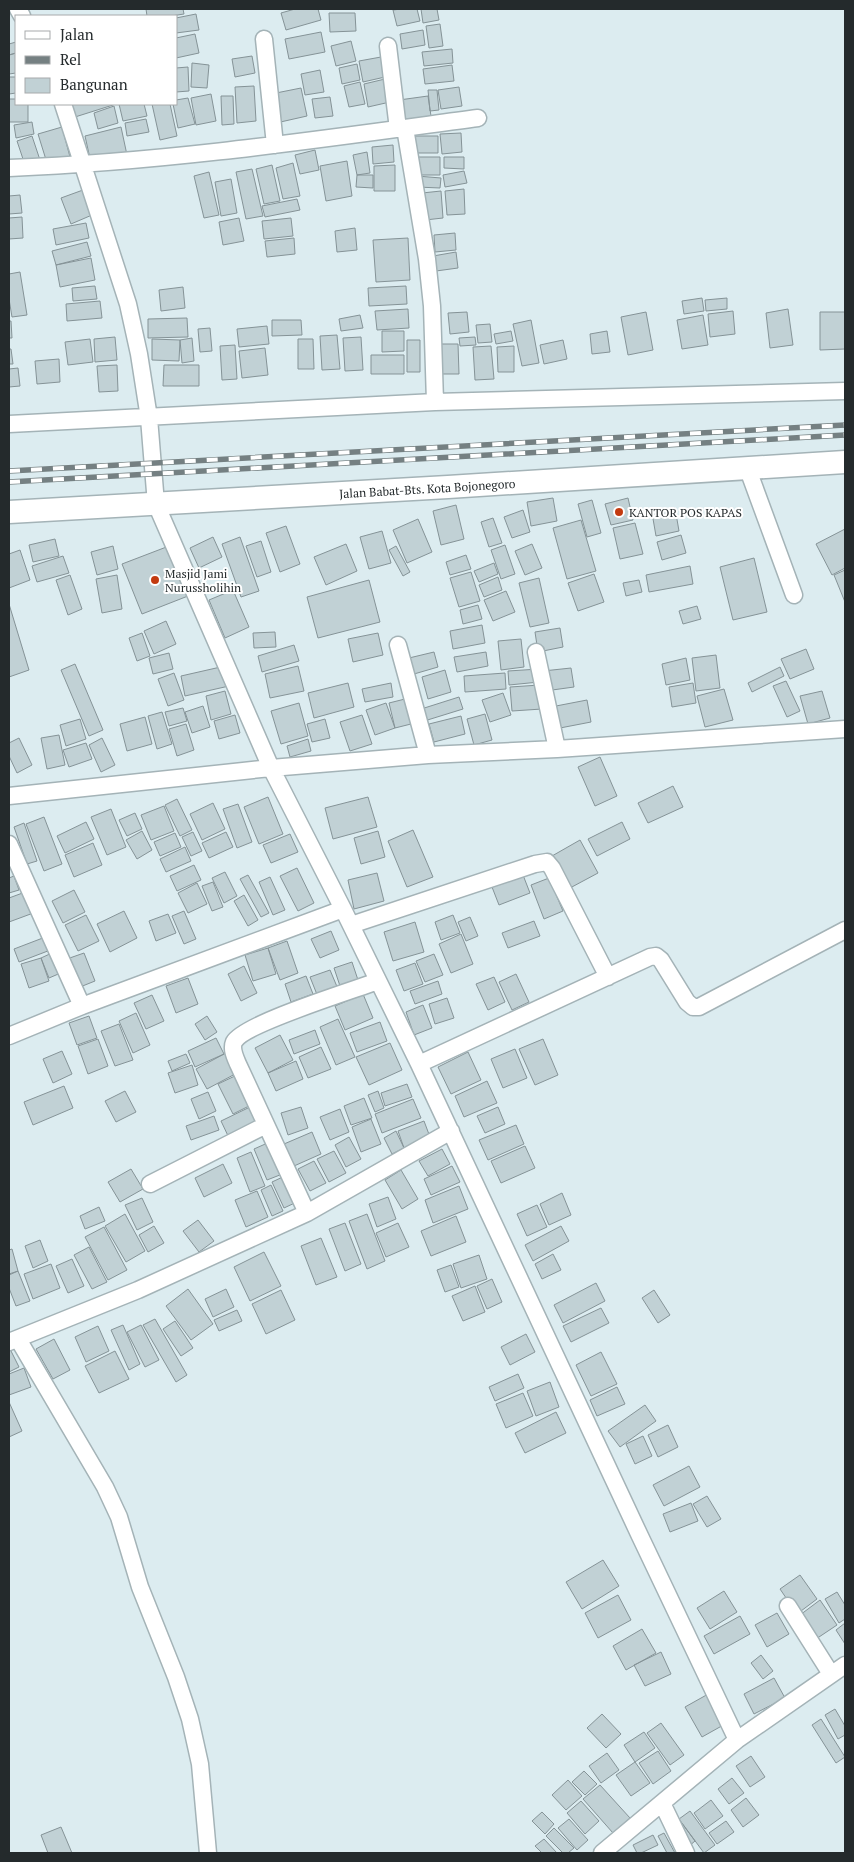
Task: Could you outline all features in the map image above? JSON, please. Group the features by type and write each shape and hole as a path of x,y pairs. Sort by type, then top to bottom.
{"highway":[{"name":"Jalan Babat-Bts. Kota Bojonegoro","path":"9,512 845,462"}],"street":[{"path":"264,39 274,145"},
{"path":"388,46 401,128 428,259 432,306 435,402"},
{"path":"63,105 128,304 139,354 149,418 156,504 271,768 419,1064 737,1740"},
{"path":"9,168 82,165 274,145 478,118"},
{"path":"9,424 435,402 845,391"},
{"path":"747,467 794,595"},
{"path":"398,645 428,754"},
{"path":"536,652 557,749"},
{"path":"9,796 271,768 428,754 557,749 845,729"},
{"path":"9,844 82,1006"},
{"path":"351,925 535,864 547,862 552,868 608,977"},
{"path":"9,1036 82,1006 343,909"},
{"path":"419,1064 643,960 656,956 661,960 687,1002 693,1007 699,1007 845,930"},
{"path":"307,1213 238,1064 234,1053 235,1041 259,1025 378,981"},
{"path":"150,1184 266,1125"},
{"path":"208,1853 200,1764 190,1719 176,1677 140,1587 119,1517 105,1487 13,1340 138,1290 307,1213 451,1131"},
{"path":"788,1606 831,1674"},
{"path":"602,1853 737,1740 845,1664"},
{"path":"662,1803 686,1853"}],"building":[{"path":"146,9 183,9 184,14 178,15 147,15"},
{"path":"295,9 318,9 321,20 286,30 281,13"},
{"path":"417,9 420,21 397,26 393,10"},
{"path":"421,9 437,9 439,20 423,23"},
{"path":"329,13 355,13 356,31 330,32"},
{"path":"196,14 199,30 178,33 178,18"},
{"path":"440,24 443,46 429,48 426,26"},
{"path":"423,30 425,45 402,49 400,34"},
{"path":"321,32 325,52 289,59 285,39"},
{"path":"195,34 199,53 178,58 178,38"},
{"path":"351,41 356,61 336,66 331,46"},
{"path":"15,42 15,53 9,55 9,44"},
{"path":"452,49 453,63 424,66 422,52"},
{"path":"15,53 15,73 9,74 9,55"},
{"path":"252,56 255,73 235,77 232,59"},
{"path":"381,57 385,77 363,82 359,61"},
{"path":"192,63 209,65 207,88 191,87"},
{"path":"357,64 360,80 342,84 339,68"},
{"path":"452,65 454,81 425,84 423,69"},
{"path":"188,67 189,91 178,92 178,68"},
{"path":"320,70 324,92 305,95 301,74"},
{"path":"9,77 15,77 15,93 9,94"},
{"path":"385,79 390,102 368,107 364,84"},
{"path":"360,82 365,104 349,107 344,86"},
{"path":"254,86 256,121 237,123 235,87"},
{"path":"459,87 462,106 441,109 438,90"},
{"path":"301,88 307,116 276,123 271,94"},
{"path":"428,90 437,90 439,110 430,111"},
{"path":"211,94 216,121 196,125 191,98"},
{"path":"221,96 233,96 234,124 222,125"},
{"path":"428,96 431,116 402,120 399,100"},
{"path":"330,97 333,116 315,118 312,99"},
{"path":"188,98 195,124 178,128 173,105 178,105 178,100"},
{"path":"9,99 15,99 15,105 28,105 28,122 9,122"},
{"path":"71,105 113,105 75,117"},
{"path":"119,105 144,105 147,116 123,121"},
{"path":"152,105 170,105 177,136 160,140"},
{"path":"114,106 118,123 98,129 94,113"},
{"path":"146,119 149,132 127,136 125,123"},
{"path":"32,122 34,134 16,138 14,125"},
{"path":"62,127 70,157 47,163 38,134"},
{"path":"121,127 127,155 91,163 85,136"},
{"path":"461,133 462,152 442,154 440,134"},
{"path":"32,136 40,160 25,165 17,141"},
{"path":"411,136 438,136 438,153 411,153"},
{"path":"393,145 394,162 373,164 372,147"},
{"path":"315,150 319,170 300,174 295,155"},
{"path":"367,152 370,173 357,175 353,155"},
{"path":"415,157 440,157 440,175 415,175"},
{"path":"444,157 464,157 464,169 444,168"},
{"path":"347,161 352,196 326,201 320,166"},
{"path":"293,163 300,196 283,199 276,168"},
{"path":"272,165 280,201 264,204 256,169"},
{"path":"395,165 395,191 374,191 374,166"},
{"path":"252,169 263,216 246,219 236,172"},
{"path":"464,171 467,183 445,187 443,175"},
{"path":"209,172 219,215 204,218 194,176"},
{"path":"357,175 373,175 373,188 356,187"},
{"path":"417,176 441,178 440,188 417,187"},
{"path":"231,179 237,213 221,216 215,182"},
{"path":"464,189 465,214 447,215 445,191"},
{"path":"83,190 92,215 71,224 61,198"},
{"path":"441,191 443,218 425,220 422,193"},
{"path":"20,195 22,213 9,214 9,196"},
{"path":"297,199 300,210 265,217 262,206"},
{"path":"22,217 23,238 9,239 9,218"},
{"path":"239,218 244,241 223,245 219,222"},
{"path":"291,218 293,236 264,239 262,221"},
{"path":"86,223 89,238 56,245 53,229"},
{"path":"355,228 357,250 337,252 335,231"},
{"path":"455,233 456,250 435,252 434,235"},
{"path":"294,238 295,254 267,257 265,241"},
{"path":"408,238 410,280 376,282 373,240"},
{"path":"87,242 91,256 56,265 52,251"},
{"path":"456,252 458,268 436,271 433,256"},
{"path":"91,258 95,280 60,287 56,265"},
{"path":"20,272 27,315 12,317 9,299 9,274"},
{"path":"95,286 97,299 73,301 72,288"},
{"path":"406,286 407,304 369,306 368,288"},
{"path":"183,287 185,308 161,311 159,290"},
{"path":"702,298 704,311 684,314 682,301"},
{"path":"727,298 727,309 706,311 705,300"},
{"path":"100,301 102,318 67,321 66,304"},
{"path":"408,309 409,328 377,330 375,311"},
{"path":"788,309 793,345 770,348 766,313"},
{"path":"733,311 735,334 710,337 708,314"},
{"path":"467,312 469,332 450,334 448,313"},
{"path":"646,312 653,350 628,355 621,317"},
{"path":"820,312 845,312 845,349 820,350"},
{"path":"360,315 363,328 341,331 339,319"},
{"path":"703,315 708,345 682,349 677,320"},
{"path":"187,318 188,337 148,338 148,319"},
{"path":"272,320 301,320 302,335 272,336"},
{"path":"531,320 539,363 522,366 513,324"},
{"path":"9,321 11,321 12,338 9,338"},
{"path":"490,324 492,342 478,343 476,325"},
{"path":"267,326 269,344 239,347 237,329"},
{"path":"210,328 212,351 200,352 198,329"},
{"path":"382,331 404,331 404,351 382,352"},
{"path":"511,331 513,341 496,344 494,334"},
{"path":"607,331 610,352 592,354 590,334"},
{"path":"337,335 340,369 322,370 320,336"},
{"path":"115,337 117,360 95,362 94,339"},
{"path":"361,337 363,370 345,371 343,338"},
{"path":"475,337 476,345 460,346 459,338"},
{"path":"192,338 194,361 182,363 180,340"},
{"path":"90,339 93,362 68,365 65,342"},
{"path":"152,339 180,340 179,361 152,360"},
{"path":"298,339 313,339 314,369 298,369"},
{"path":"407,340 420,340 420,372 407,372"},
{"path":"563,340 567,359 544,364 540,345"},
{"path":"438,344 458,344 459,374 439,374"},
{"path":"235,345 237,379 222,380 220,346"},
{"path":"491,346 494,379 475,380 473,347"},
{"path":"514,346 514,372 498,372 497,347"},
{"path":"265,348 268,375 242,378 239,351"},
{"path":"9,349 11,349 13,364 9,364"},
{"path":"371,355 404,355 404,374 371,374"},
{"path":"59,359 60,382 37,384 35,361"},
{"path":"117,365 118,391 99,392 97,366"},
{"path":"164,365 199,365 199,386 163,386"},
{"path":"18,368 20,386 9,387 9,369"},
{"path":"553,498 557,521 531,526 527,502"},
{"name":"KANTOR POS KAPAS","path":"628,498 633,520 611,525 605,504"},
{"path":"592,500 601,533 587,537 578,504"},
{"path":"456,505 464,539 441,545 433,511"},
{"path":"675,508 679,531 656,536 652,513"},
{"path":"523,510 530,532 512,538 504,517"},
{"path":"493,518 502,543 489,547 481,522"},
{"path":"418,519 432,552 407,563 393,530"},
{"path":"581,520 596,571 567,579 553,528"},
{"path":"635,523 643,554 620,559 613,528"},
{"path":"286,526 300,564 280,572 266,533"},
{"path":"845,529 845,568 832,575 816,544"},
{"path":"382,531 391,563 369,569 360,537"},
{"path":"681,535 686,553 662,560 657,542"},
{"path":"213,537 222,557 199,568 190,548"},
{"path":"240,537 259,591 241,597 222,544"},
{"path":"55,539 59,556 33,562 29,545"},
{"path":"261,541 271,572 257,577 246,546"},
{"path":"346,544 357,571 326,585 314,557"},
{"path":"532,544 542,568 525,575 515,551"},
{"path":"505,545 515,574 501,579 491,550"},
{"path":"113,546 118,569 97,575 91,552"},
{"name":"Masjid Jami Nurussholihin","path":"169,546 188,596 142,614 122,564"},
{"path":"396,546 410,572 403,576 389,550"},
{"path":"20,550 30,580 9,588 9,554"},
{"path":"466,555 471,569 450,575 446,562"},
{"path":"63,556 69,573 37,582 32,566"},
{"path":"754,558 767,612 733,620 720,567"},
{"path":"494,563 498,574 479,582 474,571"},
{"path":"690,566 693,584 649,592 646,575"},
{"path":"845,570 845,602 834,575"},
{"path":"471,572 480,601 459,607 450,578"},
{"path":"594,574 604,602 578,611 568,583"},
{"path":"70,575 82,609 68,615 56,580"},
{"path":"117,575 122,609 102,613 96,579"},
{"path":"498,577 502,590 484,597 479,585"},
{"path":"539,578 549,623 530,627 519,583"},
{"path":"369,580 380,622 318,638 307,597"},
{"path":"639,580 642,592 626,596 623,583"},
{"path":"233,590 249,627 225,638 209,600"},
{"path":"506,591 515,612 493,621 484,600"},
{"path":"9,604 29,670 9,677"},
{"path":"478,605 482,619 463,624 460,610"},
{"path":"697,606 701,619 683,624 679,611"},
{"path":"166,621 176,644 154,654 144,631"},
{"path":"482,625 485,643 453,649 450,631"},
{"path":"560,628 563,647 538,652 535,632"},
{"path":"275,632 276,647 254,648 253,633"},
{"path":"142,633 150,656 137,661 129,638"},
{"path":"378,633 383,655 353,662 348,639"},
{"path":"521,639 524,667 501,670 498,641"},
{"path":"294,645 299,661 262,672 258,656"},
{"path":"806,649 814,669 790,679 781,659"},
{"path":"434,652 438,667 414,674 409,658"},
{"path":"486,652 488,666 457,672 454,657"},
{"path":"169,653 173,669 153,674 149,658"},
{"path":"716,655 720,688 696,691 692,658"},
{"path":"686,658 690,680 666,685 662,664"},
{"path":"75,664 103,730 89,736 61,670"},
{"path":"225,666 229,686 185,696 181,676"},
{"path":"298,666 304,691 270,698 265,674"},
{"path":"780,667 784,676 752,692 748,683"},
{"path":"571,668 574,687 545,691 543,671"},
{"path":"539,669 539,682 509,685 508,671"},
{"path":"445,670 451,692 428,699 422,677"},
{"path":"174,673 184,700 168,706 158,679"},
{"path":"505,673 506,689 465,692 464,676"},
{"path":"786,681 800,711 787,717 773,686"},
{"path":"348,683 354,707 314,718 308,693"},
{"path":"391,683 393,697 365,702 362,689"},
{"path":"693,683 696,703 672,707 669,687"},
{"path":"540,685 542,709 512,711 510,687"},
{"path":"724,689 733,720 705,727 697,696"},
{"path":"225,691 231,714 211,720 206,696"},
{"path":"822,691 830,718 808,724 800,696"},
{"path":"503,693 511,715 490,722 482,700"},
{"path":"459,697 463,709 421,722 418,710"},
{"path":"409,698 415,723 395,728 389,703"},
{"path":"587,700 591,722 560,728 556,706"},
{"path":"299,703 308,736 281,744 271,711"},
{"path":"386,703 395,728 375,735 366,710"},
{"path":"203,706 210,727 192,733 185,712"},
{"path":"183,708 187,721 169,726 165,712"},
{"path":"162,712 172,744 157,749 148,716"},
{"path":"485,714 492,740 474,745 467,719"},
{"path":"235,715 240,733 219,739 214,721"},
{"path":"362,715 372,744 350,751 340,722"},
{"path":"461,716 465,734 434,742 429,724"},
{"path":"145,717 152,744 127,751 120,724"},
{"path":"80,719 86,739 66,746 60,725"},
{"path":"325,719 330,738 312,742 307,724"},
{"path":"186,724 194,750 177,756 169,729"},
{"path":"59,735 65,765 47,769 41,738"},
{"path":"19,738 32,765 17,773 9,756 9,743"},
{"path":"102,738 115,765 101,772 89,745"},
{"path":"308,739 311,751 290,757 287,746"},
{"path":"86,743 92,759 69,767 63,750"},
{"path":"600,757 617,796 595,806 578,767"},
{"path":"673,786 683,807 648,823 638,803"},
{"path":"268,797 283,834 259,844 244,807"},
{"path":"368,797 377,827 333,839 325,808"},
{"path":"177,799 192,830 180,836 165,805"},
{"path":"213,803 225,829 202,840 190,814"},
{"path":"238,804 252,842 237,848 223,809"},
{"path":"164,806 174,831 151,840 141,815"},
{"path":"111,809 126,847 107,855 91,817"},
{"path":"135,813 142,829 127,836 119,820"},
{"path":"44,817 62,864 44,871 26,824"},
{"path":"86,822 94,839 65,853 57,836"},
{"path":"622,822 630,839 597,856 588,839"},
{"path":"24,823 37,861 27,864 14,827"},
{"path":"413,830 433,877 407,887 388,841"},
{"path":"142,831 152,850 137,859 126,840"},
{"path":"378,831 385,857 361,864 354,838"},
{"path":"193,832 202,851 191,856 182,837"},
{"path":"226,832 233,847 209,858 202,843"},
{"path":"175,833 181,847 160,856 154,842"},
{"path":"290,834 298,852 271,863 263,845"},
{"path":"580,840 598,873 570,888 552,856"},
{"path":"93,843 102,865 74,877 65,855"},
{"path":"185,847 191,861 166,872 160,859"},
{"path":"194,865 201,880 177,891 170,876"},
{"path":"297,868 314,903 298,911 280,876"},
{"path":"225,872 237,896 224,903 212,878"},
{"path":"377,873 384,901 354,909 348,880"},
{"path":"248,875 269,913 261,917 240,879"},
{"path":"523,875 530,893 499,905 492,887"},
{"path":"14,876 19,890 9,893 9,878"},
{"path":"270,877 285,910 273,915 259,882"},
{"path":"549,878 563,911 544,919 531,885"},
{"path":"213,882 223,907 212,911 202,886"},
{"path":"197,883 207,904 188,913 178,893"},
{"path":"74,890 85,912 63,923 52,901"},
{"path":"28,891 36,912 9,922 9,898"},
{"path":"244,895 258,920 248,926 234,901"},
{"path":"124,911 137,938 110,952 97,924"},
{"path":"184,911 196,939 184,944 172,916"},
{"path":"168,914 176,933 156,941 149,921"},
{"path":"86,915 99,941 78,951 65,925"},
{"path":"453,915 460,933 441,940 435,922"},
{"path":"470,917 478,936 466,941 458,922"},
{"path":"534,921 540,936 508,948 502,933"},
{"path":"415,922 424,952 393,961 384,932"},
{"path":"331,931 339,950 320,958 311,939"},
{"path":"461,934 473,964 451,973 439,944"},
{"path":"48,936 53,949 19,962 14,949"},
{"path":"287,941 298,973 280,980 268,948"},
{"path":"268,948 276,974 253,981 245,955"},
{"path":"54,952 63,972 49,978 41,958"},
{"path":"84,953 95,981 75,989 64,960"},
{"path":"434,954 443,975 425,982 416,961"},
{"path":"41,958 49,981 29,988 21,964"},
{"path":"352,962 359,983 341,989 334,968"},
{"path":"415,963 423,984 404,991 396,970"},
{"path":"244,966 257,993 241,1001 228,974"},
{"path":"330,970 338,989 318,997 310,977"},
{"path":"516,974 529,1002 512,1010 499,982"},
{"path":"306,976 313,994 291,1002 285,984"},
{"path":"494,977 505,1002 488,1010 476,984"},
{"path":"188,978 198,1004 176,1013 166,986"},
{"path":"438,981 442,994 415,1004 410,991"},
{"path":"363,994 373,1018 345,1030 335,1006"},
{"path":"152,995 164,1021 146,1029 134,1003"},
{"path":"447,998 454,1018 435,1024 429,1004"},
{"path":"423,1005 432,1028 414,1035 406,1012"},
{"path":"136,1013 150,1045 133,1053 119,1021"},
{"path":"89,1016 97,1038 77,1045 69,1023"},
{"path":"207,1016 217,1032 205,1040 195,1024"},
{"path":"338,1019 355,1057 336,1065 320,1027"},
{"path":"380,1022 387,1041 357,1052 350,1033"},
{"path":"119,1024 133,1060 115,1066 101,1031"},
{"path":"315,1030 320,1044 294,1054 289,1040"},
{"path":"280,1035 293,1060 268,1073 255,1048"},
{"path":"216,1038 224,1054 195,1067 188,1051"},
{"path":"98,1039 108,1066 88,1074 78,1046"},
{"path":"543,1039 558,1075 535,1085 519,1049"},
{"path":"390,1043 402,1070 369,1085 356,1057"},
{"path":"321,1047 331,1069 308,1078 299,1057"},
{"path":"515,1049 527,1078 503,1088 491,1059"},
{"path":"62,1051 72,1074 53,1083 43,1059"},
{"path":"468,1052 481,1080 451,1094 438,1067"},
{"path":"226,1053 237,1073 207,1089 196,1069"},
{"path":"186,1054 190,1063 172,1071 168,1061"},
{"path":"296,1061 303,1079 276,1091 268,1073"},
{"path":"192,1065 198,1085 175,1093 168,1073"},
{"path":"237,1075 251,1105 233,1114 218,1084"},
{"path":"487,1081 497,1103 464,1117 455,1096"},
{"path":"407,1084 412,1097 385,1106 381,1093"},
{"path":"64,1086 73,1108 33,1125 24,1102"},
{"path":"125,1091 136,1112 116,1122 105,1101"},
{"path":"378,1091 384,1108 375,1112 368,1095"},
{"path":"208,1092 216,1111 199,1119 191,1099"},
{"path":"364,1098 372,1118 351,1125 344,1106"},
{"path":"413,1099 421,1118 382,1133 375,1114"},
{"path":"250,1107 259,1126 230,1140 221,1121"},
{"path":"301,1107 308,1128 288,1135 281,1113"},
{"path":"498,1107 505,1124 485,1133 477,1116"},
{"path":"340,1109 349,1132 330,1140 320,1117"},
{"path":"214,1116 219,1130 191,1140 186,1126"},
{"path":"371,1119 381,1144 361,1152 352,1127"},
{"path":"424,1121 430,1137 404,1148 398,1131"},
{"path":"516,1125 524,1144 488,1160 479,1140"},
{"path":"396,1131 404,1148 392,1154 384,1138"},
{"path":"312,1132 321,1154 294,1166 284,1144"},
{"path":"349,1137 361,1159 346,1167 335,1145"},
{"path":"272,1141 285,1173 267,1180 254,1149"},
{"path":"525,1146 535,1168 501,1183 491,1161"},
{"path":"442,1149 450,1164 428,1176 419,1161"},
{"path":"334,1151 346,1173 329,1182 317,1159"},
{"path":"251,1152 265,1186 250,1192 237,1158"},
{"path":"314,1161 326,1183 310,1191 298,1169"},
{"path":"223,1164 232,1183 204,1197 195,1178"},
{"path":"452,1166 460,1182 431,1195 424,1179"},
{"path":"131,1169 143,1189 120,1202 108,1182"},
{"path":"401,1170 418,1199 402,1209 385,1180"},
{"path":"287,1175 299,1201 284,1208 272,1182"},
{"path":"271,1185 283,1211 272,1216 261,1190"},
{"path":"459,1186 468,1209 433,1223 425,1200"},
{"path":"257,1191 268,1217 246,1227 235,1200"},
{"path":"562,1193 571,1215 549,1225 540,1204"},
{"path":"388,1197 396,1219 377,1227 369,1204"},
{"path":"142,1198 153,1222 137,1230 125,1205"},
{"path":"537,1205 547,1227 527,1236 517,1214"},
{"path":"99,1207 105,1221 85,1229 80,1216"},
{"path":"125,1214 145,1251 126,1262 105,1226"},
{"path":"367,1214 385,1261 367,1269 349,1221"},
{"path":"456,1216 466,1242 431,1256 421,1231"},
{"path":"198,1220 214,1241 199,1252 183,1231"},
{"path":"345,1223 361,1264 345,1271 329,1229"},
{"path":"398,1223 409,1247 386,1257 376,1233"},
{"path":"154,1226 164,1243 148,1252 139,1235"},
{"path":"561,1226 569,1241 533,1261 525,1245"},
{"path":"104,1227 127,1270 108,1280 85,1237"},
{"path":"321,1238 337,1277 316,1285 301,1246"},
{"path":"40,1240 48,1261 33,1268 25,1246"},
{"path":"89,1247 107,1282 92,1289 74,1255"},
{"path":"12,1249 18,1271 9,1274 9,1250"},
{"path":"264,1252 281,1286 250,1301 234,1267"},
{"path":"553,1254 561,1270 542,1279 535,1264"},
{"path":"479,1255 487,1279 461,1288 453,1264"},
{"path":"72,1259 84,1286 68,1293 56,1266"},
{"path":"51,1264 60,1288 33,1299 24,1274"},
{"path":"451,1265 459,1287 445,1292 437,1270"},
{"path":"18,1271 30,1301 16,1306 9,1288 9,1275"},
{"path":"492,1279 502,1302 487,1309 477,1286"},
{"path":"596,1283 605,1301 563,1323 554,1305"},
{"path":"475,1286 485,1312 463,1321 452,1296"},
{"path":"188,1289 213,1324 191,1340 166,1306"},
{"path":"226,1289 234,1307 213,1317 205,1299"},
{"path":"281,1290 295,1320 266,1334 252,1304"},
{"path":"654,1290 670,1315 658,1323 642,1298"},
{"path":"601,1308 609,1323 571,1342 563,1326"},
{"path":"237,1310 242,1321 219,1331 214,1320"},
{"path":"155,1319 187,1375 176,1382 143,1325"},
{"path":"175,1321 193,1348 181,1356 163,1329"},
{"path":"123,1325 140,1364 129,1370 111,1330"},
{"path":"141,1325 159,1360 145,1367 127,1332"},
{"path":"98,1326 109,1351 86,1362 75,1337"},
{"path":"526,1334 535,1352 510,1365 501,1347"},
{"path":"54,1339 70,1370 53,1379 36,1349"},
{"path":"9,1347 19,1367 9,1372"},
{"path":"115,1351 129,1379 99,1393 85,1366"},
{"path":"601,1352 617,1384 591,1396 576,1365"},
{"path":"24,1368 31,1387 9,1395 9,1374"},
{"path":"518,1374 524,1388 495,1401 489,1387"},
{"path":"550,1382 559,1407 536,1416 527,1391"},
{"path":"617,1387 625,1404 597,1416 590,1400"},
{"path":"523,1393 533,1416 506,1428 496,1404"},
{"path":"9,1402 22,1431 9,1437"},
{"path":"645,1405 656,1421 620,1447 608,1431"},
{"path":"556,1412 566,1433 525,1453 515,1433"},
{"path":"668,1425 678,1447 658,1457 648,1435"},
{"path":"643,1436 652,1456 635,1464 626,1444"},
{"path":"689,1466 700,1487 664,1506 653,1485"},
{"path":"707,1496 721,1519 707,1527 693,1504"},
{"path":"691,1503 698,1521 670,1532 663,1514"},
{"path":"603,1560 619,1586 582,1609 566,1582"},
{"path":"800,1575 817,1599 797,1614 780,1589"},
{"path":"724,1591 737,1612 710,1629 697,1608"},
{"path":"837,1592 845,1605 845,1619 839,1623 825,1599"},
{"path":"618,1595 631,1620 598,1638 585,1613"},
{"path":"820,1600 837,1625 816,1639 800,1615"},
{"path":"777,1613 789,1634 767,1647 755,1625"},
{"path":"740,1616 750,1634 714,1654 704,1636"},
{"path":"845,1623 845,1644 836,1630"},
{"path":"642,1629 656,1653 626,1670 613,1646"},
{"path":"661,1652 671,1674 645,1686 634,1665"},
{"path":"761,1655 773,1671 763,1679 751,1663"},
{"path":"774,1678 785,1698 754,1714 744,1694"},
{"path":"710,1693 727,1723 702,1737 685,1707"},
{"path":"835,1709 845,1726 845,1735 838,1739 825,1715"},
{"path":"602,1714 621,1734 606,1748 587,1728"},
{"path":"821,1719 845,1757 836,1763 812,1725"},
{"path":"661,1723 684,1755 670,1765 647,1733"},
{"path":"644,1732 655,1748 635,1762 624,1745"},
{"path":"658,1751 671,1771 653,1784 639,1763"},
{"path":"607,1753 619,1770 601,1783 589,1766"},
{"path":"751,1756 765,1777 750,1787 736,1766"},
{"path":"635,1762 650,1783 631,1796 616,1775"},
{"path":"584,1771 597,1784 585,1795 572,1782"},
{"path":"732,1778 744,1793 729,1804 718,1789"},
{"path":"568,1780 582,1796 566,1810 552,1795"},
{"path":"600,1785 630,1818 613,1833 583,1799"},
{"path":"746,1798 759,1815 743,1827 731,1810"},
{"path":"711,1800 723,1816 705,1829 694,1813"},
{"path":"581,1801 599,1821 585,1834 567,1813"},
{"path":"690,1811 715,1845 704,1853 679,1819"},
{"path":"542,1812 554,1824 545,1834 532,1821"},
{"path":"569,1819 588,1840 577,1850 558,1828"},
{"path":"726,1821 734,1832 717,1844 709,1833"},
{"path":"681,1822 695,1841 688,1847 674,1828"},
{"path":"61,1827 72,1853 48,1853 41,1835"},
{"path":"554,1828 574,1848 568,1853 563,1853 546,1836"},
{"path":"664,1833 675,1853 667,1853 658,1836"},
{"path":"653,1835 658,1845 637,1853 633,1845"},
{"path":"544,1839 557,1853 542,1853 535,1846"}],"railway":[{"path":"9,471 845,425"},
{"path":"9,482 845,435"}],"place":[{"name":"KANTOR POS KAPAS","path":"619,512"},
{"name":"Masjid Jami Nurussholihin","path":"155,580"}]}
